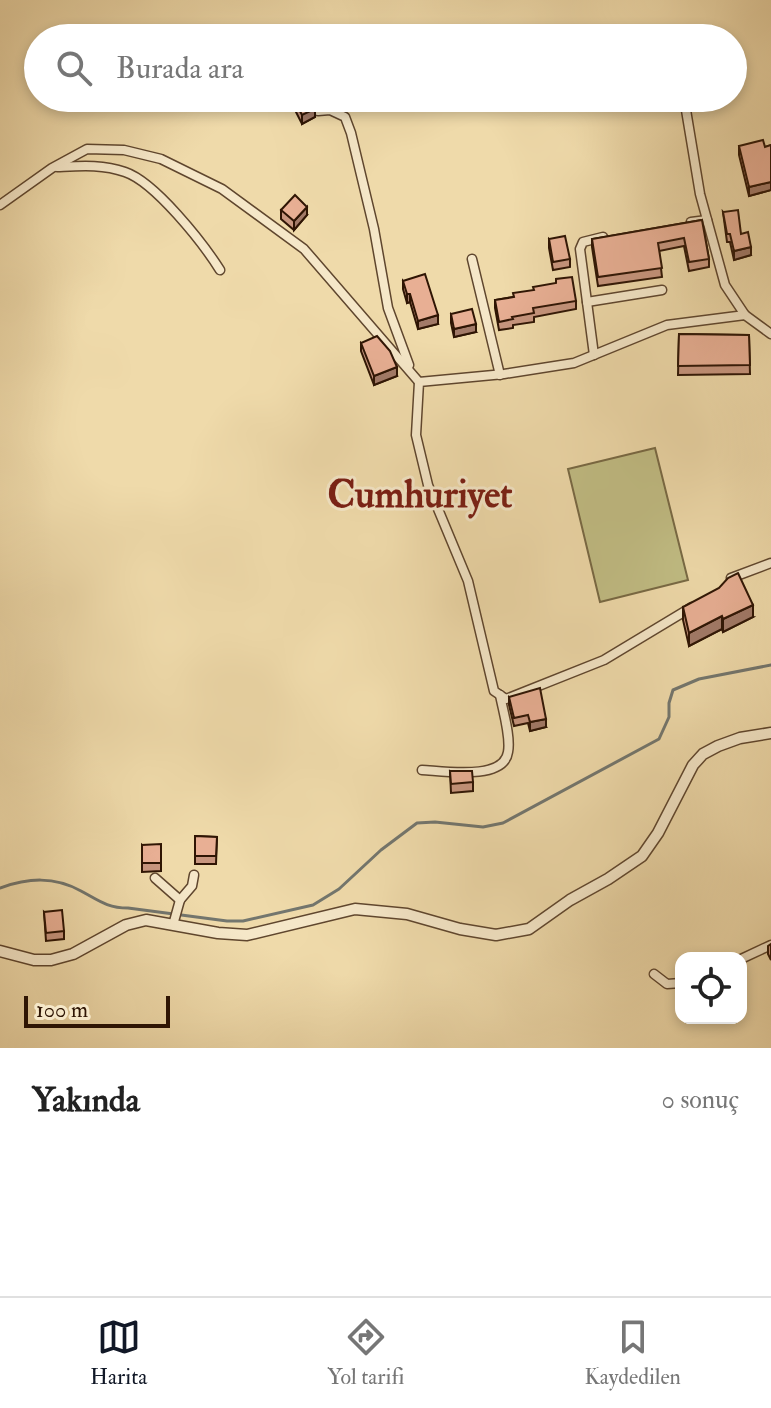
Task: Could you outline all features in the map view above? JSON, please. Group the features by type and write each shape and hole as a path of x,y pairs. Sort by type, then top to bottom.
{"street":[{"path":"334,112 345,117 351,133 374,229 388,308 412,374"},
{"path":"686,112 700,194 725,285 745,315 771,334"},
{"path":"0,205 52,168 87,149 124,150 161,159 222,189 304,249 419,382 416,435 428,485 468,581 494,691 506,699 604,660 704,600"},
{"path":"52,168 98,165 128,172 162,198 220,270"},
{"path":"678,225 707,220"},
{"path":"594,355 580,249 583,242 620,234"},
{"path":"472,259 500,375"},
{"path":"587,302 662,290"},
{"path":"419,382 500,375 574,363 667,325 745,315"},
{"path":"722,586 728,579 771,563"},
{"path":"422,770 479,772 505,762 509,746 500,695"},
{"path":"0,951 34,960 51,960 73,954 126,925 146,920 247,935 355,909 407,914 460,929 496,935 529,929 642,856 658,833 693,765 703,754 740,738 771,733"},
{"path":"173,925 180,900 192,886 194,875"},
{"path":"155,878 180,900"},
{"path":"747,956 771,945"},
{"path":"654,974 667,984 675,983"}],"shaded area":[{"path":"655,448 688,580 600,602 568,469"}],"building":[{"path":"763,140 765,147 771,145 771,182 749,187 739,146"},
{"path":"295,195 307,207 294,221 281,210"},
{"path":"738,210 741,234 748,232 751,247 734,251 723,212"},
{"path":"702,220 709,259 689,262 684,238 658,243 662,268 598,277 592,239"},
{"path":"565,236 570,259 553,262 549,239"},
{"path":"425,274 438,315 418,321 403,281"},
{"path":"572,277 576,301 533,308 534,313 499,322 495,300 556,283 556,279"},
{"path":"472,309 476,324 454,329 451,314"},
{"path":"679,334 749,335 750,365 678,366"},
{"path":"377,336 390,351 397,367 374,376 361,343"},
{"path":"738,573 753,605 689,633 683,607 719,588"},
{"path":"540,688 546,719 530,722 528,715 514,718 509,697"},
{"path":"450,771 472,771 473,782 451,784"},
{"path":"195,836 217,837 216,856 195,856"},
{"path":"161,844 161,863 142,863 142,845"},
{"path":"62,910 64,931 46,933 44,912"}],"waterway":[{"path":"0,888 21,882 51,881 71,886 114,907 227,921 243,921 313,905 339,889 381,850 417,823 483,827 503,823 659,739 669,717 673,690 699,679 771,665"}],"district":[{"name":"Cumhuriyet","path":"420,494"}]}
